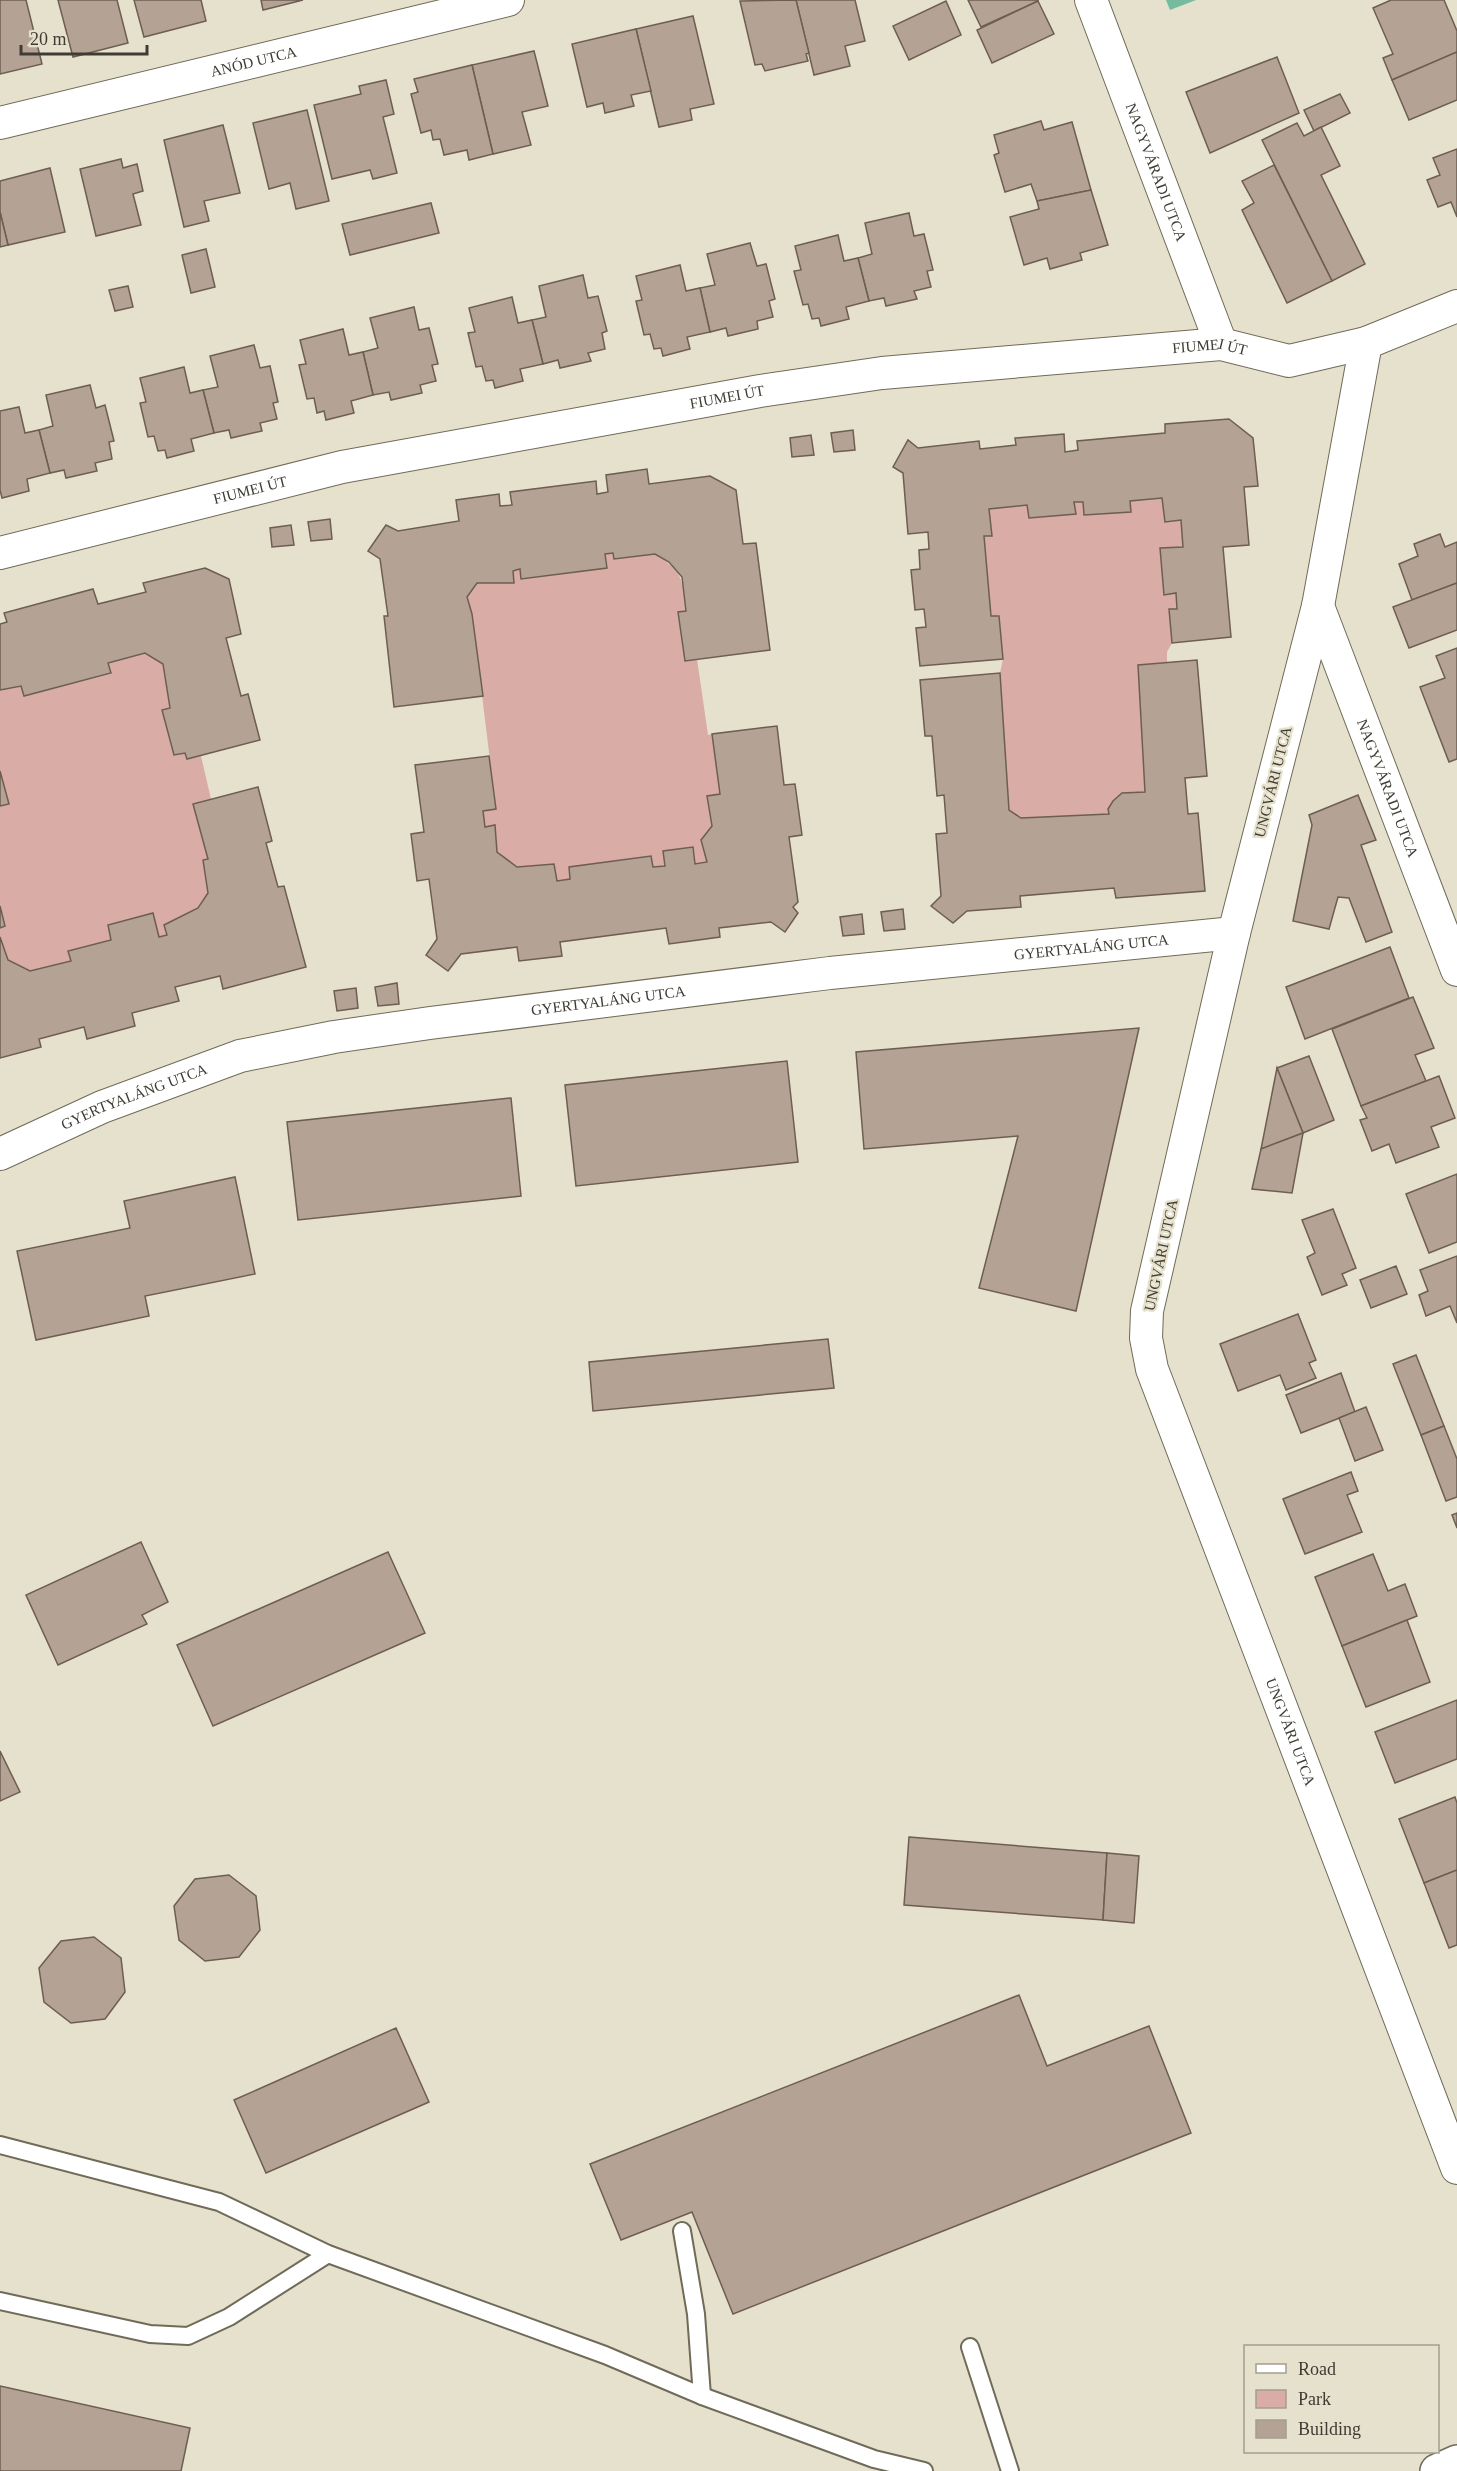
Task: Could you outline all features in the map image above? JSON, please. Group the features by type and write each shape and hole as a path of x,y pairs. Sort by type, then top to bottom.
{"main road":[{"path":"1437,2471 1457,2462"}],"street":[{"name":"ANÓD UTCA","path":"0,123 508,0"},
{"name":"NAGYVÁRADI UTCA","path":"1091,0 1221,344"},
{"name":"FIUMEI ÚT","path":"0,553 342,467 760,391 882,373 1221,344 1289,361 1366,343 1457,306"},
{"name":"UNGVÁRI UTCA","path":"1366,343 1318,606 1234,933 1148,1311 1146,1338 1152,1369 1457,2168"},
{"name":"NAGYVÁRADI UTCA","path":"1318,606 1457,970"},
{"name":"GYERTYALÁNG UTCA","path":"0,1154 102,1107 240,1056 334,1037 441,1021 830,973 1234,933"}],"lane":[{"path":"0,2145 219,2202 328,2254 605,2355 702,2396 874,2459 924,2471"},
{"path":"682,2231 696,2314 702,2396"},
{"path":"0,2301 150,2334 188,2336 229,2318 328,2254"},
{"path":"970,2347 1010,2471"}],"green space":[{"path":"1162,498 1165,521 1181,520 1183,547 1160,549 1164,594 1176,593 1177,609 1169,609 1172,643 1167,652 1167,662 1138,665 1145,792 1116,798 1112,802 1109,814 1021,818 1009,810 1000,673 1003,659 999,616 991,616 984,536 992,535 989,509 1027,505 1029,518 1076,514 1074,502 1083,502 1085,515 1131,512 1130,501"},
{"path":"613,553 615,559 655,554 672,566 680,577 686,611 678,612 685,660 697,659 708,735 712,734 720,794 707,796 712,826 701,840 707,862 695,864 693,847 664,851 665,866 653,867 651,856 570,867 570,879 557,881 554,864 517,867 497,852 495,826 485,827 483,811 496,809 472,614 467,597 477,583 514,583 513,571 520,569 522,579 607,568 605,554"},
{"path":"145,653 163,664 170,708 162,710 174,755 185,753 187,759 201,756 211,799 208,859 203,860 208,893 198,908 164,925 167,935 159,937 153,913 108,925 111,940 68,951 71,961 30,971 8,960 0,937 0,928 5,926 0,906 0,806 8,803 0,771 0,690 21,686 25,696 111,674 108,663"}],"shaded area":[{"path":"1166,0 1196,0 1170,10"}],"building":[{"path":"0,0 26,0 42,64 0,74"},
{"path":"58,0 117,0 128,43 73,57"},
{"path":"134,0 201,0 206,21 144,37"},
{"path":"261,0 303,0 263,10"},
{"path":"796,0 855,0 865,41 845,46 850,66 814,75"},
{"path":"796,0 809,53 806,54 808,61 765,71 762,64 755,65 740,1"},
{"path":"968,0 1038,0 1038,1 981,27"},
{"path":"1391,0 1444,0 1457,31 1457,52 1392,80 1383,58 1393,54 1373,8"},
{"path":"946,1 961,35 909,60 893,26"},
{"path":"1038,1 1054,34 992,63 977,30"},
{"path":"693,16 714,104 690,109 692,120 659,127 636,29"},
{"path":"636,29 651,91 631,95 634,106 605,113 603,103 587,107 572,44"},
{"path":"534,51 548,106 522,112 531,145 493,154 472,65"},
{"path":"1457,52 1457,100 1409,120 1392,80"},
{"path":"1277,57 1299,113 1210,153 1186,92"},
{"path":"472,65 493,154 469,160 467,150 444,155 440,139 433,140 431,130 421,133 411,94 418,92 414,79"},
{"path":"386,80 394,114 383,117 397,173 373,179 370,170 332,179 314,105 361,94 359,86"},
{"path":"1340,94 1350,113 1314,131 1304,110"},
{"path":"307,110 329,201 296,209 290,183 269,189 253,123"},
{"path":"1041,121 1044,130 1072,122 1091,190 1037,201 1031,184 1005,192 994,155 999,153 994,135"},
{"path":"1297,123 1304,136 1321,127 1340,166 1321,175 1365,264 1332,281 1262,140"},
{"path":"223,125 240,193 204,201 209,221 184,227 164,140"},
{"path":"1457,149 1457,217 1451,202 1438,207 1427,180 1440,175 1433,158"},
{"path":"121,159 123,168 137,164 143,191 133,194 141,225 96,236 80,169"},
{"path":"1274,165 1332,281 1287,303 1242,210 1254,203 1242,181"},
{"path":"50,168 65,232 8,245 0,212 0,181"},
{"path":"1091,190 1108,245 1080,253 1082,260 1050,269 1047,258 1024,265 1010,217 1039,209 1037,201"},
{"path":"431,203 439,233 350,255 342,224"},
{"path":"0,212 8,245 0,247"},
{"path":"909,213 914,236 924,234 933,270 927,271 931,287 914,291 917,299 886,306 884,298 869,301 858,258 872,254 865,223"},
{"path":"838,235 844,261 858,258 869,301 846,307 849,319 821,326 819,318 812,319 808,304 803,305 794,271 801,270 795,246"},
{"path":"750,243 757,266 766,264 775,299 769,301 773,317 757,321 758,329 728,336 726,328 710,332 700,288 715,285 707,254"},
{"path":"206,249 215,287 191,293 182,255"},
{"path":"680,265 686,291 700,288 710,332 687,337 690,349 663,356 661,348 654,349 650,334 644,335 636,301 642,300 636,276"},
{"path":"583,275 588,298 598,296 607,331 602,333 605,349 588,353 591,361 560,368 558,360 543,364 532,320 546,317 539,286"},
{"path":"128,286 133,307 115,311 109,290"},
{"path":"512,297 518,323 532,320 543,364 520,369 523,381 495,388 493,380 486,381 482,366 476,367 468,333 475,332 469,308"},
{"path":"414,307 419,330 429,328 438,364 432,365 436,381 420,385 422,393 391,400 389,392 373,395 363,352 378,348 370,318"},
{"path":"343,329 349,355 363,352 373,395 351,401 354,413 326,420 324,411 317,413 314,398 307,399 299,365 306,364 300,340"},
{"path":"254,345 260,368 270,366 278,402 273,403 277,419 260,423 262,431 231,438 229,430 214,433 203,390 218,387 210,356"},
{"path":"184,367 190,393 203,390 214,433 191,439 194,451 167,458 165,450 158,451 154,436 148,437 140,403 146,402 140,378"},
{"path":"90,385 96,408 105,405 114,441 109,442 112,459 95,463 97,471 66,478 64,470 50,473 39,430 53,426 46,395"},
{"path":"19,407 25,433 39,430 50,473 27,479 29,491 2,498 0,490 0,411"},
{"path":"1229,419 1253,438 1258,486 1244,487 1249,545 1223,547 1231,637 1172,643 1169,609 1177,609 1176,593 1164,595 1160,548 1183,547 1181,520 1165,522 1162,498 1130,501 1131,512 1084,515 1083,502 1074,502 1076,514 1029,518 1027,505 989,509 992,536 984,536 991,616 999,616 1003,659 920,666 916,628 926,627 924,609 915,610 911,570 920,569 919,550 929,549 928,532 908,534 903,473 893,467 908,440 918,448 979,441 980,449 1016,445 1015,438 1064,434 1065,452 1078,450 1077,441 1165,433 1165,424"},
{"path":"853,430 855,450 834,452 831,433"},
{"path":"811,435 814,455 792,457 790,438"},
{"path":"647,469 649,484 710,476 736,490 743,544 756,543 770,650 685,661 678,612 686,611 682,577 669,562 655,554 614,559 613,553 605,554 607,568 521,579 520,569 513,571 514,583 477,583 467,597 472,614 483,696 394,707 384,616 388,616 380,559 368,551 386,525 398,531 459,521 456,500 499,494 500,506 512,505 510,492 596,481 597,494 608,492 606,475"},
{"path":"330,519 332,539 311,541 308,522"},
{"path":"291,525 294,545 272,547 270,528"},
{"path":"1440,534 1445,547 1457,542 1457,583 1412,600 1399,564 1418,556 1414,544"},
{"path":"205,568 229,579 241,634 226,638 241,696 248,694 260,740 187,759 185,753 174,755 162,710 170,708 163,664 145,653 108,663 111,673 24,696 21,686 0,690 0,624 7,622 4,613 93,589 98,604 146,592 143,583"},
{"path":"1457,583 1457,630 1409,648 1393,607"},
{"path":"1457,648 1457,759 1449,762 1420,687 1445,678 1436,656"},
{"path":"1197,660 1207,776 1185,778 1188,814 1198,813 1205,891 1116,898 1114,888 1020,896 1021,907 967,911 953,923 931,906 941,896 936,834 947,833 944,795 937,796 932,736 925,736 920,680 1000,673 1009,810 1021,818 1109,814 1108,809 1122,793 1145,792 1138,665"},
{"path":"777,726 784,785 795,784 802,835 789,837 798,902 793,907 798,913 785,932 771,922 719,928 720,937 669,944 666,928 560,942 562,956 519,961 517,947 461,954 448,971 426,955 437,939 429,879 417,881 411,834 424,832 415,765 489,756 496,809 483,811 485,827 495,825 497,852 517,867 554,864 557,881 570,879 569,867 651,856 653,867 665,866 663,851 693,847 695,864 707,862 701,840 712,826 707,796 720,794 712,734"},
{"path":"0,771 9,804 0,806"},
{"path":"258,787 272,841 266,843 278,887 284,886 306,967 223,989 220,976 175,987 179,1001 132,1013 135,1026 87,1039 84,1027 39,1039 41,1047 0,1058 0,937 8,960 30,971 71,961 68,951 111,940 108,925 153,913 159,937 167,935 164,925 198,908 208,893 203,860 208,859 193,804"},
{"path":"1358,795 1376,840 1361,845 1392,932 1366,942 1349,898 1338,897 1329,929 1293,921 1312,825 1309,815"},
{"path":"0,906 5,926 0,928"},
{"path":"903,909 905,929 884,931 881,912"},
{"path":"862,914 864,934 843,936 840,917"},
{"path":"1390,947 1409,998 1305,1039 1286,987"},
{"path":"397,983 399,1004 378,1006 375,987"},
{"path":"356,988 358,1008 337,1011 334,991"},
{"path":"1413,997 1434,1048 1415,1055 1426,1081 1361,1106 1332,1029"},
{"path":"1139,1028 1076,1311 979,1288 1018,1136 864,1149 856,1052"},
{"path":"1309,1056 1334,1120 1303,1133 1277,1068"},
{"path":"787,1061 798,1162 576,1186 565,1085"},
{"path":"1277,1068 1303,1133 1261,1149"},
{"path":"1439,1076 1455,1118 1431,1127 1439,1147 1396,1163 1389,1144 1372,1151 1360,1120 1367,1118 1361,1106"},
{"path":"511,1098 521,1196 298,1220 287,1122"},
{"path":"1303,1133 1292,1193 1252,1189 1261,1149"},
{"path":"1457,1174 1457,1242 1429,1253 1406,1194"},
{"path":"235,1177 255,1274 145,1296 149,1316 36,1340 17,1251 130,1228 124,1201"},
{"path":"1333,1209 1356,1268 1342,1274 1347,1285 1322,1295 1307,1257 1315,1253 1302,1220"},
{"path":"1457,1256 1457,1323 1450,1306 1426,1316 1419,1295 1428,1291 1420,1270"},
{"path":"1396,1266 1407,1294 1371,1308 1360,1280"},
{"path":"1298,1314 1316,1360 1309,1363 1316,1378 1286,1390 1280,1375 1238,1391 1220,1344"},
{"path":"828,1339 834,1388 593,1411 589,1362"},
{"path":"1416,1355 1444,1426 1421,1435 1393,1364"},
{"path":"1341,1373 1355,1412 1301,1433 1286,1395"},
{"path":"1366,1407 1383,1450 1355,1461 1339,1418"},
{"path":"1444,1426 1457,1459 1457,1497 1446,1501 1421,1435"},
{"path":"1351,1472 1358,1491 1347,1495 1362,1532 1305,1554 1283,1499"},
{"path":"1457,1513 1457,1528 1452,1515"},
{"path":"141,1542 168,1602 142,1615 147,1624 58,1665 26,1595"},
{"path":"388,1552 425,1633 213,1726 177,1645"},
{"path":"1373,1554 1388,1591 1405,1584 1417,1616 1342,1646 1315,1577"},
{"path":"1407,1620 1430,1682 1366,1707 1342,1646"},
{"path":"1457,1700 1457,1759 1395,1783 1375,1732"},
{"path":"0,1751 20,1792 0,1801"},
{"path":"1455,1797 1457,1803 1457,1870 1424,1883 1399,1819"},
{"path":"909,1837 1107,1853 1103,1920 904,1905"},
{"path":"1107,1853 1139,1856 1134,1923 1103,1920"},
{"path":"1457,1870 1457,1945 1449,1948 1424,1883"},
{"path":"229,1875 256,1896 260,1930 239,1957 205,1961 179,1940 174,1906 195,1879"},
{"path":"94,1937 121,1958 125,1992 105,2019 71,2023 44,2002 39,1968 61,1941"},
{"path":"1019,1995 1047,2066 1149,2026 1191,2133 733,2314 692,2212 621,2240 590,2164"},
{"path":"396,2028 429,2102 266,2173 234,2100"},
{"path":"0,2386 190,2428 181,2471 0,2471"}]}
